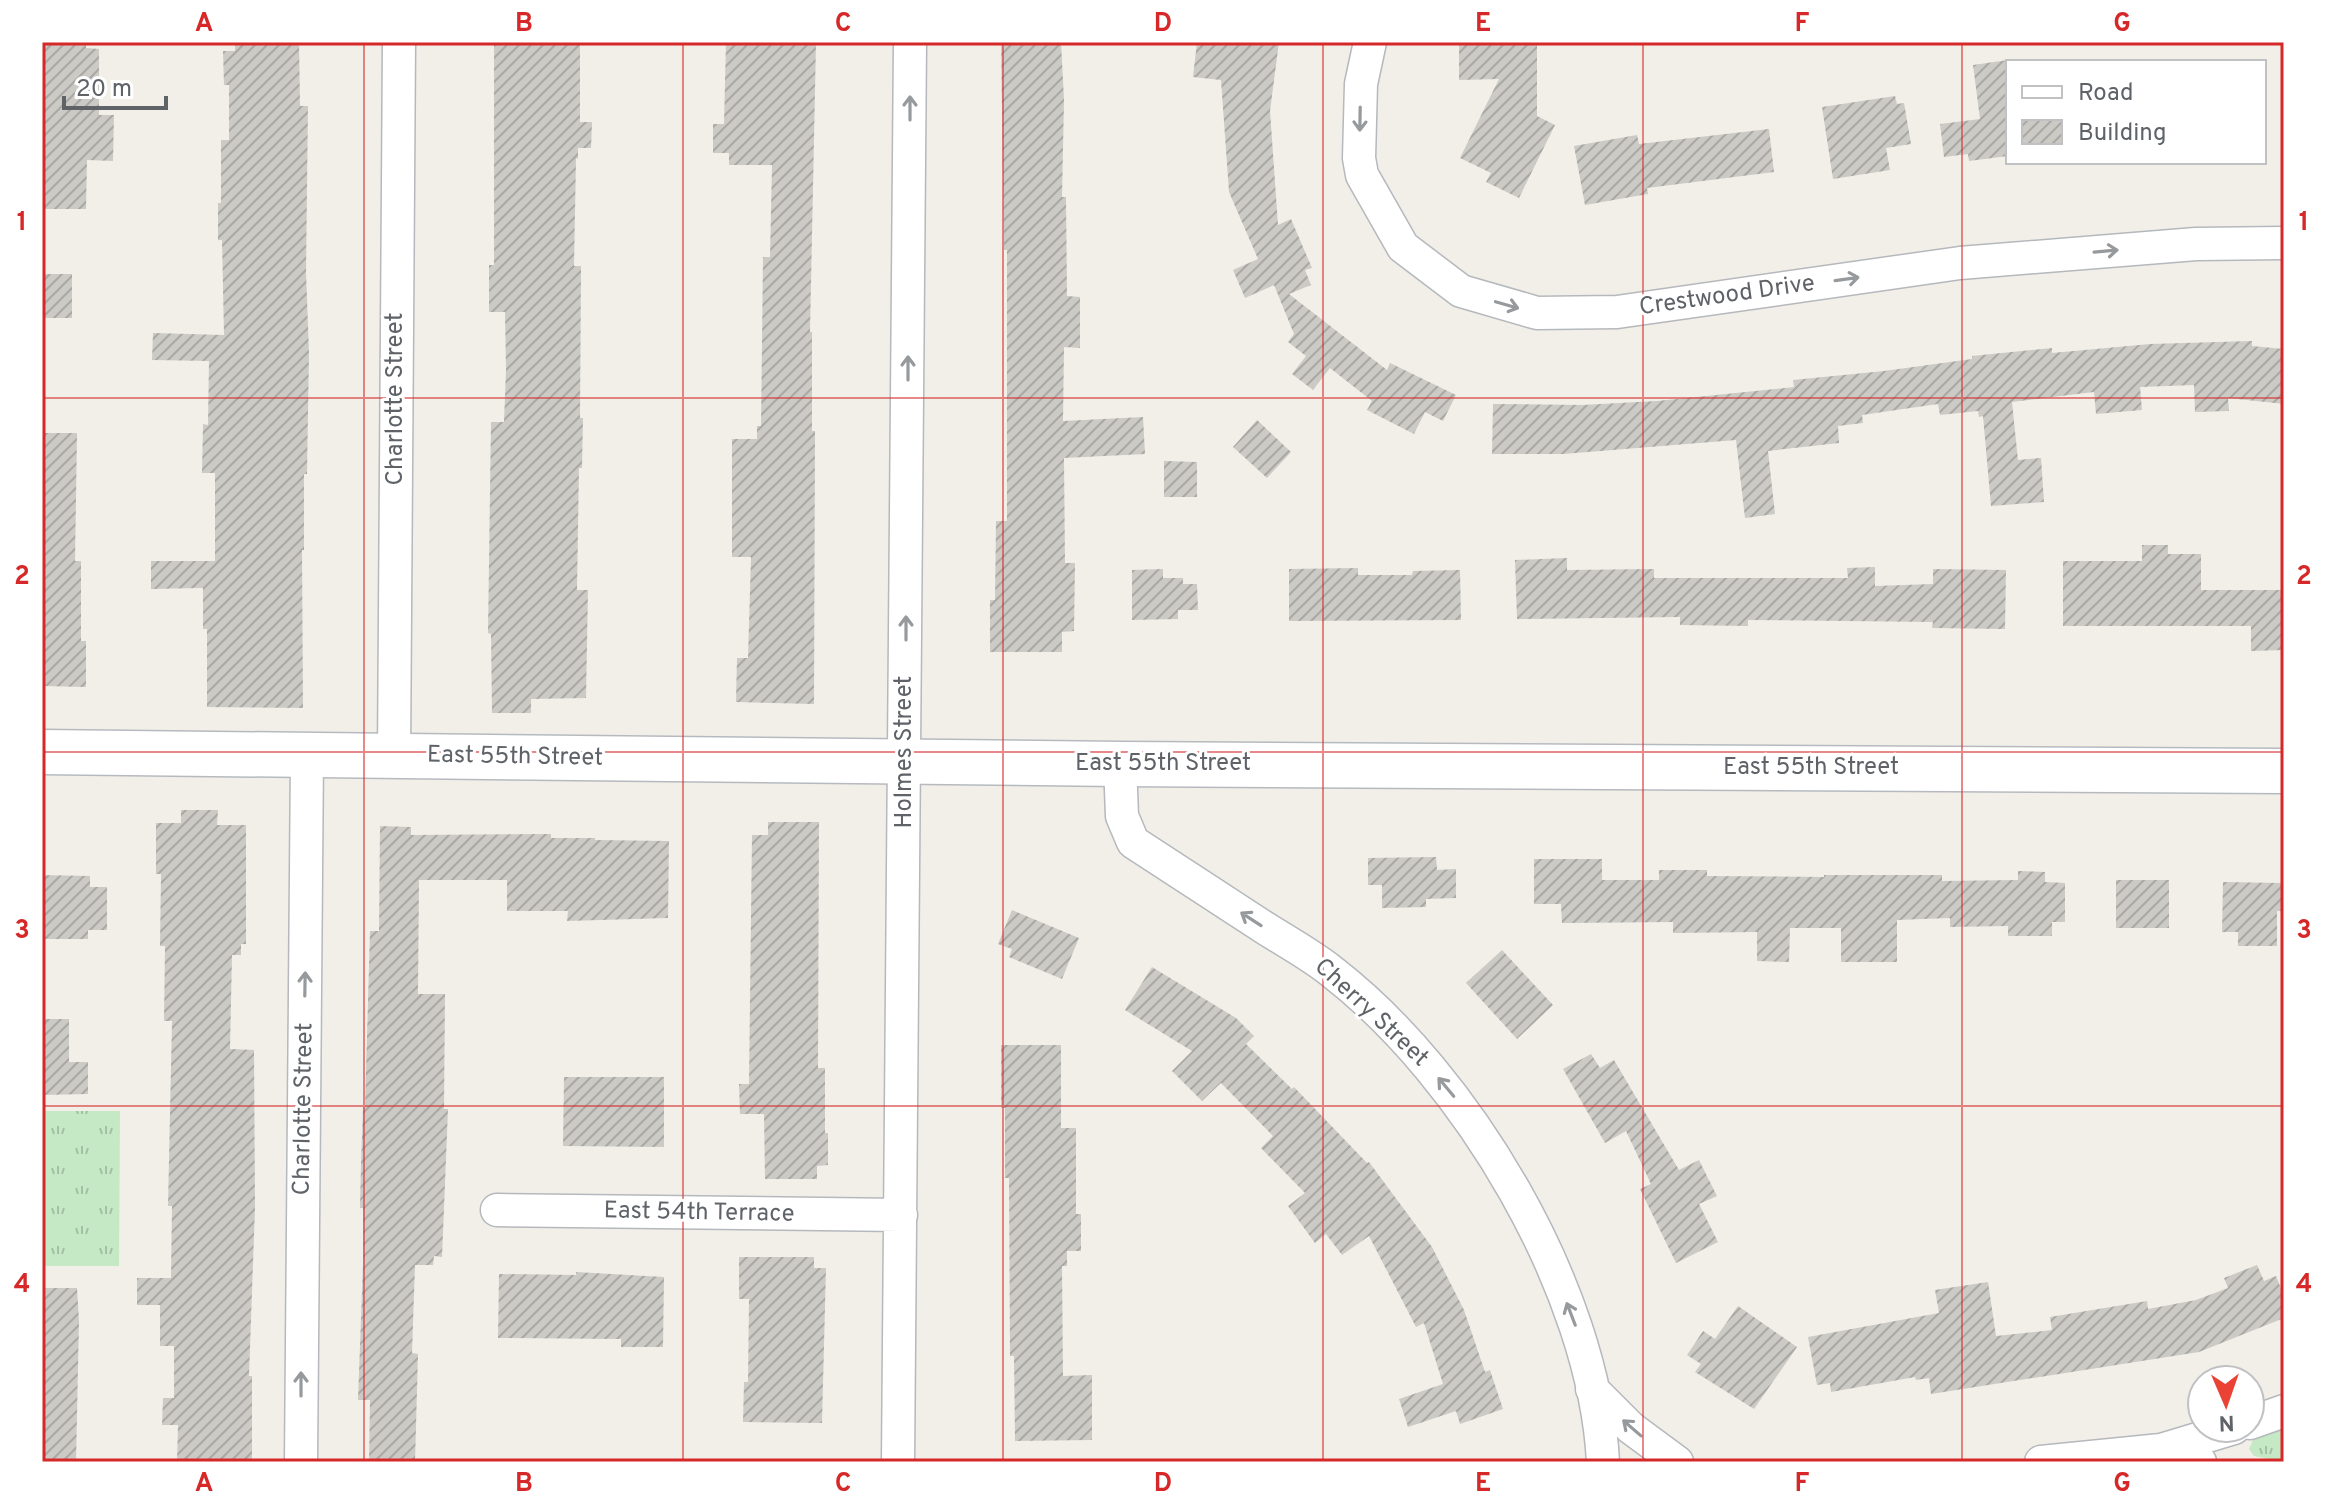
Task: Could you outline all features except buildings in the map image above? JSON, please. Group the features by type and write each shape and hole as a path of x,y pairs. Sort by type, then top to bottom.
{"main road":[{"name":"East 55th Street","path":"42,752 1120,764 2284,771"}],"street":[{"name":"Charlotte Street","path":"394,756 399,42"},
{"name":"Holmes Street","path":"898,1462 910,42"},
{"name":"Crestwood Drive","path":"1370,42 1361,84 1359,158 1362,175 1403,247 1461,291 1537,313 1617,312 1960,263 2196,244 2284,243"},
{"name":"Charlotte Street","path":"301,1462 307,755"},
{"name":"Cherry Street","path":"1120,764 1122,816 1133,842 1332,971 1408,1041 1466,1111 1545,1246 1578,1331 1602,1436 1603,1462"},
{"name":"East 54th Terrace","path":"497,1210 901,1215"},
{"path":"1592,1389 1631,1428 1677,1462"},
{"path":"2041,1462 2161,1450 2186,1442"},
{"path":"2161,1450 2200,1462"}],"green space":[{"path":"42,1111 120,1111 119,1266 42,1266"},
{"path":"2284,1427 2284,1462 2254,1456 2249,1449 2251,1444 2266,1444 2266,1435"}]}
